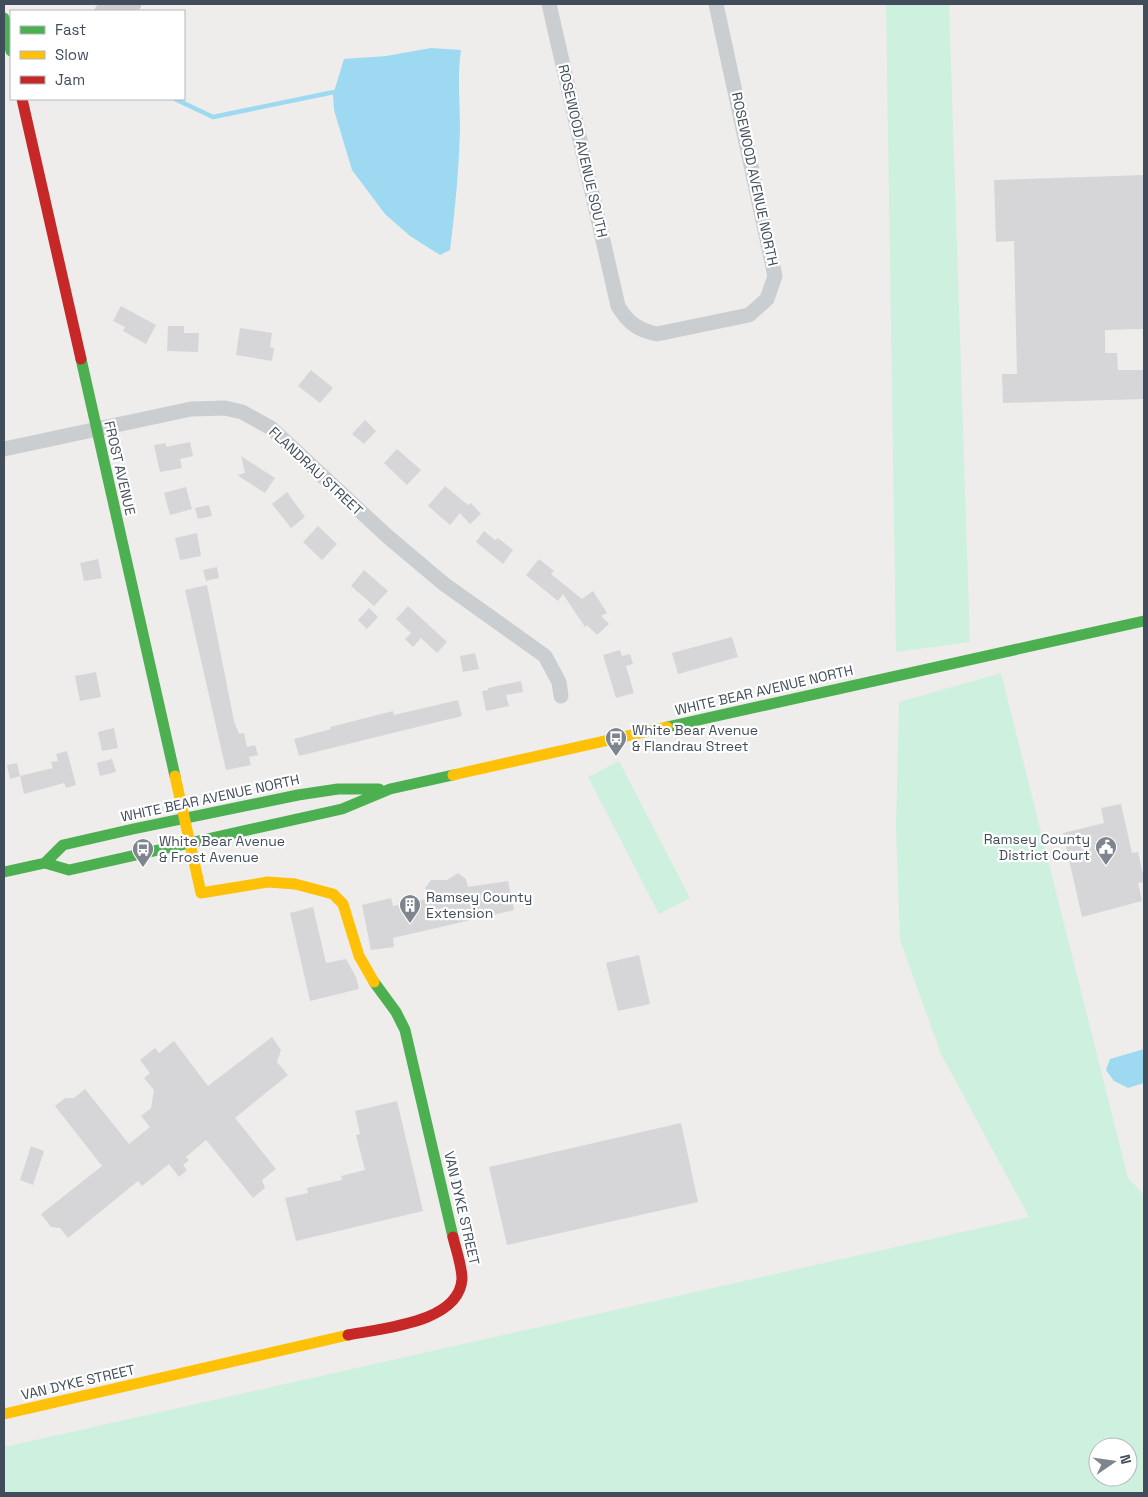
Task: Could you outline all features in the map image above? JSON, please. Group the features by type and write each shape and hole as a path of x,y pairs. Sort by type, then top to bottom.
{"street":[{"path":"107,10 134,4"},
{"name":"ROSEWOOD AVENUE SOUTH","path":"549,4 616,299"},
{"name":"ROSEWOOD AVENUE NORTH","path":"616,299 624,316 633,326 657,334 749,314 763,304 773,288 774,264 716,4"},
{"path":"4,18 10,46"},
{"name":"FROST AVENUE","path":"22,100 190,843"},
{"name":"FLANDRAU STREET","path":"4,449 96,428 208,407 242,412 258,419 271,428 387,536 444,584 545,656 559,682 561,696"},
{"name":"WHITE BEAR AVENUE NORTH","path":"4,872 45,863 69,870 342,809 390,790 1144,621"},
{"name":"WHITE BEAR AVENUE NORTH","path":"45,863 63,845 184,818 330,790 390,790"},
{"name":"VAN DYKE STREET","path":"4,1414 428,1317 448,1308 454,1302 460,1289 461,1268 405,1030 394,1008 360,961 352,925 342,903 329,891 285,881 255,882 201,893 190,843"}],"green space":[{"path":"886,4 949,4 970,642 896,652"},
{"path":"1001,673 1128,1178 1144,1195 1144,1493 4,1493 4,1447 1029,1217 941,1054 900,940 896,829 899,702"},
{"path":"619,761 690,898 659,914 588,777"}],"water":[{"path":"431,48 461,50 459,80 460,130 455,205 450,250 440,255 410,236 385,214 352,170 334,110 333,95 344,59 386,56"},
{"path":"1144,1049 1144,1083 1128,1088 1114,1081 1106,1070 1110,1059"}],"building":[{"path":"1144,175 1144,329 1105,330 1105,353 1117,353 1118,370 1144,370 1144,399 1003,403 1002,374 1017,374 1014,241 996,242 994,180"},
{"path":"121,306 156,325 146,344 123,331 125,327 113,321"},
{"path":"168,326 184,326 184,333 199,333 198,352 167,351"},
{"path":"240,328 272,333 270,347 274,348 272,361 236,355"},
{"path":"311,370 333,388 320,403 298,386"},
{"path":"365,420 376,431 364,444 352,434"},
{"path":"190,442 193,456 180,459 182,468 160,472 154,445 166,443 166,447"},
{"path":"397,449 421,470 407,485 384,463"},
{"path":"241,456 275,478 265,493 237,475 245,473"},
{"path":"445,486 468,505 471,503 481,514 470,524 460,513 450,525 428,506"},
{"path":"186,487 192,509 170,515 164,493"},
{"path":"287,492 305,517 291,528 272,504"},
{"path":"209,505 212,516 198,519 195,508"},
{"path":"318,526 337,544 322,560 303,542"},
{"path":"484,531 495,540 498,538 513,550 503,564 476,542"},
{"path":"197,533 201,556 180,560 175,538"},
{"path":"98,559 102,578 84,581 80,563"},
{"path":"539,559 554,571 551,574 582,599 593,591 607,613 601,616 609,624 597,635 587,625 585,627 563,594 558,601 526,575"},
{"path":"217,567 219,578 206,581 203,570"},
{"path":"364,570 388,591 374,606 351,586"},
{"path":"207,585 234,721 239,734 244,733 247,747 255,745 258,755 249,757 251,765 226,770 185,590"},
{"path":"408,606 447,642 437,653 421,638 413,647 405,639 411,633 396,619"},
{"path":"369,608 378,617 367,629 358,620"},
{"path":"732,637 738,657 678,674 672,653"},
{"path":"620,650 622,656 630,654 633,664 626,666 634,693 616,698 603,655"},
{"path":"475,653 479,669 463,672 460,656"},
{"path":"96,672 101,697 80,701 75,676"},
{"path":"521,681 523,692 506,695 509,706 486,711 482,691"},
{"path":"458,700 462,716 299,756 294,739 331,729 330,727 393,711 394,715"},
{"path":"114,728 118,748 102,751 98,732"},
{"path":"67,751 76,785 66,788 64,783 24,794 20,776 53,768 51,762 58,761 56,754"},
{"path":"112,759 116,772 100,776 97,763"},
{"path":"17,763 20,776 10,779 7,765"},
{"name":"Ramsey County District Court","path":"1121,804 1132,853 1138,852 1144,879 1144,882 1138,883 1142,901 1082,917 1063,833 1104,823 1101,808"},
{"name":"Ramsey County Extension","path":"458,873 466,879 468,887 508,881 514,910 393,938 394,947 371,950 362,905 391,898 393,906 431,898 425,888 431,880 447,880"},
{"path":"313,907 326,963 346,959 356,977 359,989 310,1001 290,913"},
{"path":"639,955 650,1004 618,1011 606,963"},
{"path":"272,1037 281,1050 277,1062 288,1075 235,1118 276,1169 262,1180 265,1188 253,1198 206,1140 186,1157 189,1160 183,1165 187,1170 179,1177 169,1164 142,1186 138,1181 68,1238 60,1228 51,1227 41,1214 102,1166 55,1106 65,1098 74,1098 85,1089 129,1144 150,1127 141,1116 151,1108 154,1090 144,1078 150,1073 140,1060 155,1048 159,1053 174,1041 208,1086"},
{"path":"397,1101 423,1211 296,1241 285,1198 308,1193 307,1188 342,1180 341,1176 365,1170 356,1135 360,1134 355,1111"},
{"path":"681,1123 698,1202 507,1245 489,1167"},
{"path":"31,1146 44,1151 33,1185 20,1180"}],"waterway":[{"path":"177,100 213,117 334,92"}],"traffic: fast":[{"path":"4,18 10,46"},
{"path":"81,359 175,776"},
{"path":"667,727 1144,621"},
{"path":"45,863 69,870 342,809 390,789 453,775"},
{"path":"4,872 45,863 63,845 133,829 298,795 338,789 379,789"},
{"path":"374,982 396,1012 405,1030 453,1237"}],"traffic: slow":[{"path":"453,775 667,727"},
{"path":"175,776 201,893 268,882 295,884 333,894 343,904 359,956 374,982"},
{"path":"4,1414 348,1335"}],"traffic: jam":[{"path":"22,100 81,359"},
{"path":"348,1335 417,1321 434,1314 448,1305 458,1294 462,1279 453,1237"}],"place":[{"name":"White Bear Avenue & Flandrau Street","path":"616,757"},
{"name":"Ramsey County District Court","path":"1106,866"},
{"name":"White Bear Avenue & Frost Avenue","path":"143,868"},
{"name":"Ramsey County Extension","path":"410,924"}]}
